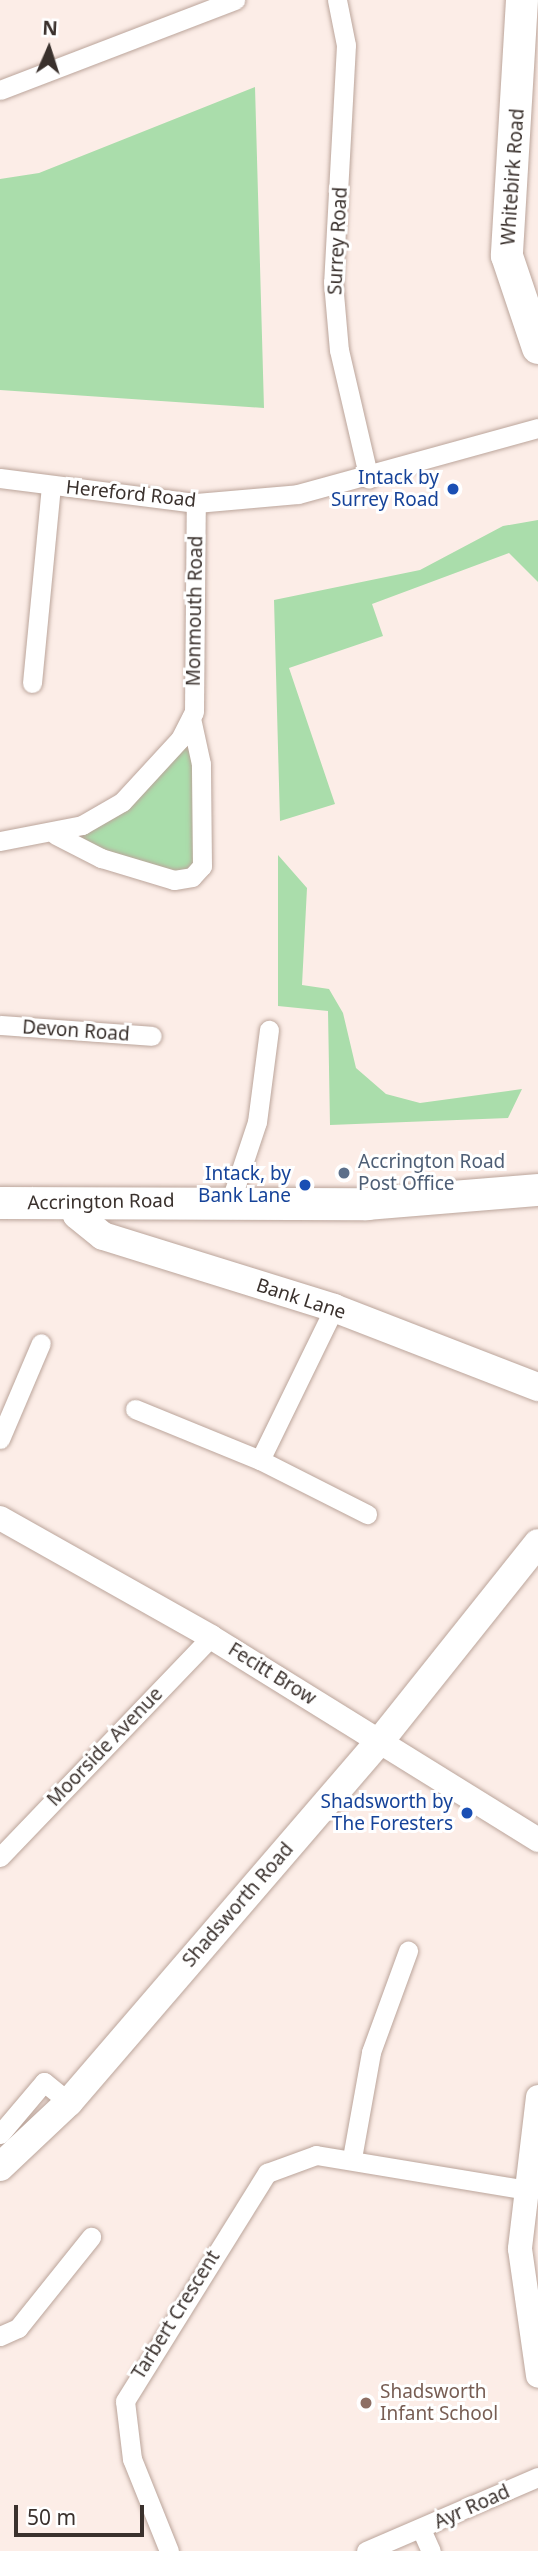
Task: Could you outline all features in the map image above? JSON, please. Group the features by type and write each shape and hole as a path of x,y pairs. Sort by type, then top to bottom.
{"main road":[{"name":"Whitebirk Road","path":"523,0 507,256 538,348"},
{"name":"Accrington Road","path":"0,1203 231,1200 367,1204 538,1190"},
{"name":"Bank Lane","path":"75,1203 77,1215 103,1236 334,1308 538,1387"},
{"name":"Shadsworth Road","path":"0,2167 69,2102 380,1741 538,1543"}],"street":[{"path":"0,90 235,0"},
{"name":"Surrey Road","path":"337,0 346,45 333,282 339,350 369,479"},
{"name":"Hereford Road","path":"0,478 196,503 369,479 538,428"},
{"name":"Hereford Road","path":"32,683 51,486"},
{"name":"Monmouth Road","path":"56,835 101,859 174,880 191,877 202,866 201,764 191,718 196,503"},
{"name":"Monmouth Road","path":"0,841 56,835 122,803 169,758 191,718"},
{"name":"Devon Road","path":"0,1025 152,1036"},
{"path":"231,1200 257,1122 269,1030"},
{"path":"260,1460 334,1308"},
{"path":"0,1438 41,1343"},
{"path":"135,1409 260,1460 367,1514"},
{"name":"Fecitt Brow","path":"0,1518 211,1637 538,1840"},
{"name":"Moorside Avenue","path":"0,1857 211,1637"},
{"path":"352,2158 371,2052 408,1951"},
{"path":"0,2134 44,2082 69,2102"},
{"path":"538,2097 522,2189 520,2249 538,2376"},
{"name":"Tarbert Crescent","path":"169,2551 132,2459 122,2415 131,2389 267,2173 301,2157 352,2158 522,2189"},
{"path":"0,2336 18,2329 92,2237"},
{"name":"Ayr Road","path":"366,2551 538,2477"},
{"path":"421,2529 431,2551"}],"green space":[{"path":"255,87 264,408 0,390 0,179 39,173"},
{"path":"538,520 538,582 509,553 372,604 383,636 289,668 335,804 280,821 274,600 420,570 503,526"},
{"path":"191,718 201,764 192,877 56,835 122,802"},
{"path":"278,855 307,888 302,985 329,989 343,1013 356,1068 386,1094 420,1103 522,1089 508,1118 330,1125 328,1011 278,1006"}],"place":[{"name":"Intack by Surrey Road","path":"453,489"},
{"name":"Accrington Road Post Office","path":"344,1173"},
{"name":"Intack, by Bank Lane","path":"305,1185"},
{"name":"Shadsworth by The Foresters","path":"467,1813"},
{"name":"Shadsworth Infant School","path":"366,2403"}]}
